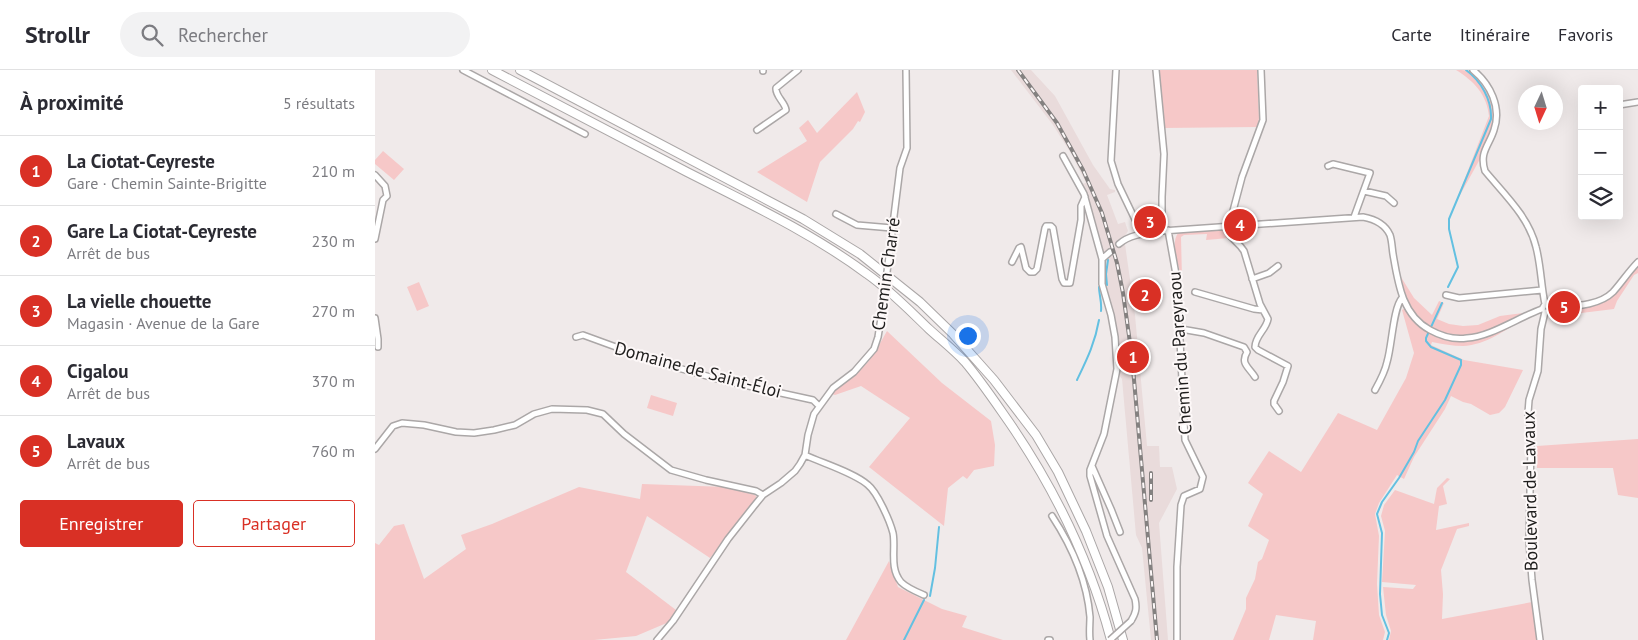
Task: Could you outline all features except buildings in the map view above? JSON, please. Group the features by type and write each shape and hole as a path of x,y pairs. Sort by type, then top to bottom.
{"highway":[{"path":"492,70 801,232 867,274 898,299 964,361 994,399 1033,457 1076,539 1111,640"},
{"path":"520,70 803,219 861,254 920,302 995,380 1040,442 1087,530 1108,587 1123,640"}],"street":[{"path":"463,70 585,134"},
{"path":"757,130 786,110 776,92 776,88 798,70"},
{"name":"Chemin Charré","path":"657,640 673,621 728,539 763,495 795,471 805,455 814,414 819,406 833,388 854,372 874,349 882,312 900,168 907,148 906,70"},
{"path":"1116,70 1111,161 1118,184 1142,234"},
{"path":"1156,70 1164,154 1162,231"},
{"path":"1261,70 1263,120 1242,177 1227,226 1230,238 1241,246 1244,251 1266,315 1267,321 1256,339 1255,347 1287,365 1288,368 1273,400 1279,411"},
{"name":"Boulevard de Lavaux","path":"1473,70 1486,84 1495,99 1496,107 1495,128 1486,146 1483,163 1485,171 1519,212 1530,230 1537,248 1542,290 1544,309 1537,371 1529,400 1528,413 1531,444 1529,541 1540,640"},
{"path":"1623,105 1638,102"},
{"path":"1063,156 1085,198 1102,259 1102,284 1115,336 1117,369 1104,434 1090,476 1107,536 1137,606 1136,614 1131,621 1111,640"},
{"path":"1328,166 1333,164 1369,172 1370,175 1355,217"},
{"path":"375,175 385,186 385,198 375,239"},
{"path":"1364,191 1386,196 1394,203"},
{"path":"375,200 385,198"},
{"path":"1012,262 1021,247 1026,268 1030,272 1034,272 1037,269 1045,228 1046,226 1051,226 1053,228 1062,279 1064,283 1070,283 1081,220 1081,206 1085,198"},
{"path":"836,214 855,224 892,228"},
{"path":"1119,244 1128,238 1168,230 1363,217 1382,224 1390,235 1402,298 1412,315 1425,328 1435,333 1458,338 1477,336 1544,309 1549,305 1550,308 1598,302 1613,292 1626,274 1638,262"},
{"name":"Chemin du Pareyraou","path":"1168,230 1177,280 1181,329 1185,440 1203,477 1200,489 1184,496 1179,515 1177,640"},
{"path":"1102,259 1111,252"},
{"path":"1253,279 1269,273 1278,266"},
{"path":"1446,295 1459,298 1542,290"},
{"path":"1195,292 1263,310"},
{"path":"1375,390 1387,362 1396,311 1402,298"},
{"path":"375,318 377,347"},
{"path":"1181,329 1204,333 1244,347 1247,351 1244,362 1255,377"},
{"name":"Domaine de Saint-Éloi","path":"576,337 583,335 657,362 721,380 813,400 819,406"},
{"path":"375,449 393,426 402,423 433,426 456,432 474,432 515,425 534,414 552,409 587,410 603,414 624,434 671,470 756,491 763,495"},
{"path":"805,455 868,485 880,501 893,533 894,561 897,576 901,582 924,595"},
{"path":"1092,466 1120,532"},
{"path":"1051,516 1071,549 1080,574 1090,617 1090,640"}],"shaded area":[{"path":"1011,70 1031,70 1055,96 1093,165 1110,189 1115,190 1115,192 1107,195 1118,224 1125,222 1128,231 1125,236 1125,244 1135,315 1147,446 1159,446 1160,467 1172,467 1177,489 1159,523 1168,640 1151,640 1142,548 1136,535 1122,379 1118,374 1117,329 1104,284 1105,261 1081,184 1086,183 1072,155 1053,125"},
{"path":"1158,70 1257,70 1258,127 1163,128"},
{"path":"1456,70 1469,71 1479,80 1491,100 1494,117 1480,159 1455,204 1489,116 1486,102 1479,89"},
{"path":"857,92 865,112 860,122 858,121 853,129 820,162 807,202 757,172 807,141 799,128 808,120 817,133"},
{"path":"383,151 404,169 394,180 375,164 375,160"},
{"path":"1222,230 1229,238 1206,240 1207,234 1184,235 1181,237 1182,279 1175,248 1176,237 1179,232"},
{"path":"1638,265 1638,273 1634,275 1614,309 1565,315 1563,312 1602,303 1612,297 1626,277"},
{"path":"1401,277 1414,298 1432,315 1439,301 1444,303 1437,319 1449,324 1463,326 1478,325 1500,316 1523,313 1481,333 1457,335 1446,333 1426,323 1418,316 1405,296"},
{"path":"419,282 429,306 417,311 407,287"},
{"path":"1405,308 1414,320 1431,333 1445,338 1461,340 1473,340 1488,336 1524,319 1480,343 1463,346 1432,342 1431,345 1464,360 1523,370 1505,407 1499,413 1490,415 1471,404 1451,396 1445,409 1414,457 1404,479 1397,475 1379,503 1375,514 1379,536 1377,584 1379,615 1385,632 1383,640 1313,640 1316,621 1276,615 1269,640 1233,640 1246,609 1246,598 1255,579 1258,562 1262,559 1269,540 1248,526 1263,494 1248,483 1269,451 1301,472 1338,413 1377,430 1406,378 1414,353 1402,310"},
{"path":"887,331 942,383 991,421 995,445 994,466 974,470 967,479 963,476 948,488 944,526 869,467 910,418 861,386 835,395 832,394 868,362"},
{"path":"651,395 677,403 673,416 647,408"},
{"path":"1638,439 1638,498 1618,495 1613,468 1537,468 1537,446"},
{"path":"1447,478 1450,479 1443,486 1447,504 1439,506 1436,530 1469,523 1469,526 1457,529 1441,570 1443,594 1442,619 1532,602 1537,640 1389,640 1391,631 1386,615 1383,587 1413,589 1416,585 1382,582 1385,531 1381,516 1384,505 1395,490 1434,504 1437,488"},
{"path":"642,484 726,487 755,495 758,499 710,558 647,516 626,572 676,610 669,622 636,636 594,640 375,640 375,543 379,545 394,526 404,524 424,579 466,549 461,535 579,487 640,499"},
{"path":"889,561 898,587 942,609 967,616 962,627 1003,640 846,640"}],"waterway":[{"path":"1448,287 1458,267 1449,229 1449,219 1491,119 1490,105 1485,92 1481,85 1466,70"},
{"path":"1107,285 1108,260"},
{"path":"1099,287 1101,311"},
{"path":"1387,640 1389,633 1382,615 1380,594 1382,533 1377,514 1382,502 1414,452 1418,441 1445,400 1461,365 1461,360 1431,347 1426,341 1442,303"},
{"path":"1077,380 1093,344 1099,320"},
{"path":"930,596 939,527"},
{"path":"904,640 924,600"}],"railway":[{"path":"1018,70 1057,123 1083,170 1102,213 1117,263 1132,357 1157,640"},
{"path":"1151,473 1151,500"}],"place":[{"name":"La vielle chouette","path":"1150,222"},
{"name":"Cigalou","path":"1240,225"},
{"name":"Gare La Ciotat-Ceyreste","path":"1145,295"},
{"name":"Lavaux","path":"1564,307"},
{"name":"La Ciotat-Ceyreste","path":"1133,357"}]}
